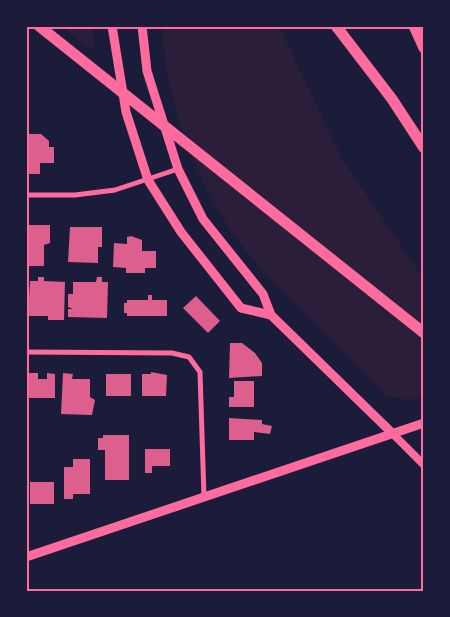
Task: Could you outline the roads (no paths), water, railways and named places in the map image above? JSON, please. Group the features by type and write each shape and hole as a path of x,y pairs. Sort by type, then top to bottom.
{"highway":[{"path":"39,26 424,333"},
{"path":"336,26 392,99 424,148"},
{"path":"414,26 424,48"}],"main road":[{"path":"112,26 126,112 148,180 181,232 241,308 271,315"},
{"path":"142,26 147,71 178,169 203,218 263,294 271,315 392,433"},
{"path":"26,557 424,423"}],"street":[{"path":"26,195 85,194 115,190 178,169"},
{"path":"26,352 172,353 189,357 200,372 204,497"},
{"path":"392,433 424,465"}]}
